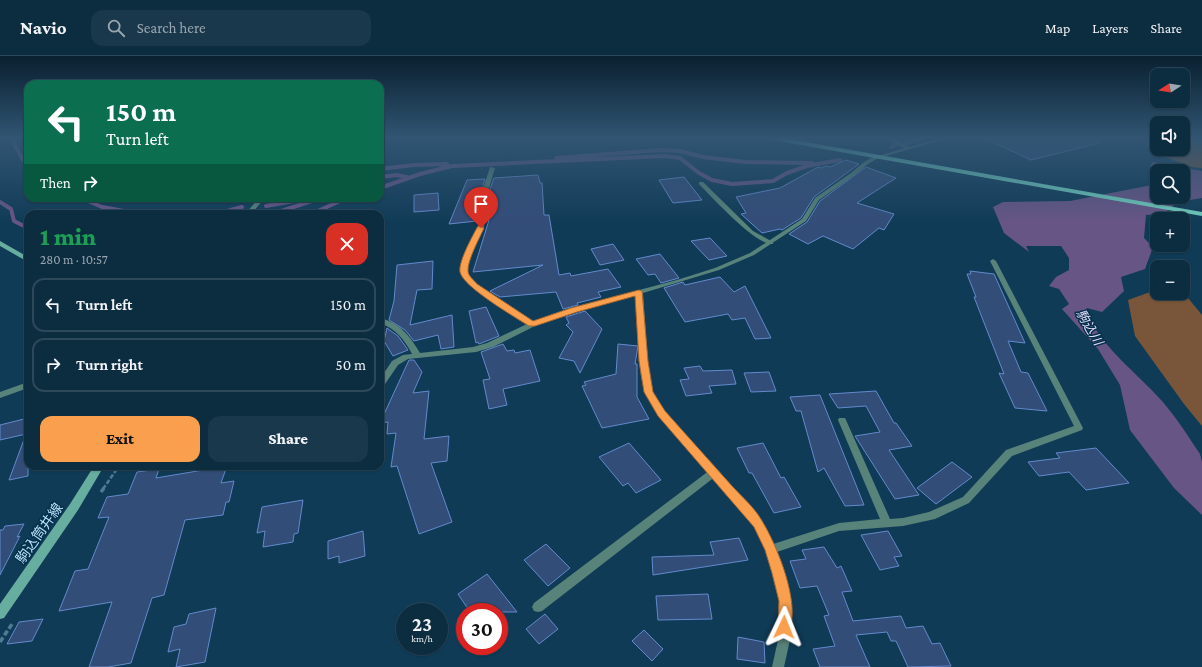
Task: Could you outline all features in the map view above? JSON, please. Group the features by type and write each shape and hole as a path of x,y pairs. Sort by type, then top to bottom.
{"main road":[{"path":"931,167 1202,214"},
{"path":"0,243 24,258"},
{"name":"駒込筒井線","path":"0,614 74,507 97,470"}],"street":[{"path":"384,379 395,363 406,357 445,354 472,350 490,345 532,324 574,310 639,293 717,269 752,254 804,220 817,199 862,167"},
{"path":"492,168 484,195 481,228 468,254 464,270 467,278 474,285 532,324"},
{"path":"701,183 751,232 770,243"},
{"path":"252,210 258,202"},
{"path":"771,549 839,527 887,524 931,516 966,500 1009,452 1078,428 993,261"},
{"path":"639,293 643,361 649,392 661,413 758,523 771,549 785,601 784,640 778,667"},
{"path":"384,321 394,325 405,334 417,355"},
{"path":"0,395 24,387"},
{"path":"842,420 887,524"},
{"path":"538,607 713,473"}],"shaded area":[{"path":"1191,167 1202,167 1202,168 1192,167"},
{"path":"1150,292 1150,300 1190,300 1202,315 1202,426 1184,404 1135,336 1128,300"}],"water":[{"path":"1190,169 1202,171 1202,198 1190,200"},
{"name":"駒込川","path":"1150,185 1150,204 1176,204 1166,212 1150,212 1150,215 1146,215 1144,238 1150,244 1151,252 1145,269 1121,277 1124,291 1102,312 1087,308 1086,312 1101,337 1121,360 1162,401 1200,454 1202,462 1202,515 1174,488 1130,430 1120,385 1098,349 1062,309 1069,304 1059,289 1049,286 1056,277 1069,270 1069,258 1061,246 1026,246 1029,252 1004,233 993,207 1003,202 1070,201"}],"building":[{"path":"818,167 856,167 814,197 801,218 782,230 780,229 762,233 741,214 746,213 736,197 780,188"},
{"path":"866,167 896,178 857,203 894,214 884,230 879,228 853,249 823,236 808,244 789,234 807,222 820,201"},
{"path":"538,175 540,183 542,183 544,215 549,215 559,275 570,273 571,276 608,269 621,287 598,292 601,297 577,303 578,305 563,309 556,292 500,297 490,291 543,265 473,272 489,220 486,221 488,195 494,178"},
{"path":"684,177 702,200 673,203 659,180"},
{"path":"485,179 480,195 477,221 449,224 467,180"},
{"path":"438,193 439,210 414,212 414,195"},
{"path":"710,238 727,256 709,260 691,241"},
{"path":"613,244 624,260 600,265 591,249"},
{"path":"660,254 679,278 661,283 655,274 648,275 636,259"},
{"path":"433,261 432,289 417,290 410,325 452,315 454,347 441,349 438,335 414,341 405,330 389,320 394,301 397,265"},
{"path":"970,271 994,274 1025,343 1008,341 1021,372 1028,373 1047,411 1015,408 999,373 1004,374 974,297 976,297 967,274 971,274"},
{"path":"720,277 734,292 745,286 771,338 755,339 745,318 732,320 728,314 685,322 664,288 683,282 685,285"},
{"path":"486,307 499,336 479,344 478,342 476,343 469,311"},
{"path":"585,311 602,329 580,373 574,361 559,358 573,332 566,325 569,323 566,317"},
{"path":"387,328 398,336 408,350 393,356 384,341"},
{"path":"503,344 507,351 514,350 515,353 530,350 540,381 503,389 507,405 489,409 483,380 490,379 481,352"},
{"path":"618,344 638,346 635,364 637,364 637,397 649,419 602,428 582,386 586,385 584,382 616,374"},
{"path":"409,360 414,360 422,372 413,393 429,391 424,439 449,436 447,461 431,463 452,522 419,534 397,466 391,467 396,433 387,434 388,422 384,422 384,414"},
{"path":"700,366 703,371 732,370 736,384 709,386 712,393 686,396 680,380 689,379 684,368"},
{"path":"769,372 776,391 751,392 744,373"},
{"path":"876,391 894,423 896,423 912,446 889,450 919,495 895,499 855,436 880,432 866,406 838,408 829,394"},
{"path":"820,395 864,505 845,506 824,468 818,472 801,411 796,411 790,397"},
{"path":"24,419 24,434 0,440 0,425"},
{"path":"24,439 24,470 28,470 28,476 9,480"},
{"path":"629,443 661,480 636,493 628,483 623,486 599,457"},
{"path":"763,443 781,478 784,477 801,507 774,513 752,473 749,473 737,448"},
{"path":"1096,448 1129,483 1086,490 1069,472 1039,476 1028,462 1060,458 1056,453"},
{"path":"952,462 972,477 936,504 917,488"},
{"path":"159,470 156,478 203,470 226,470 221,483 234,481 229,502 226,502 223,515 185,520 164,595 152,598 131,663 108,667 89,667 112,602 59,611 75,571 88,569 109,517 98,518 107,497 128,494 137,472"},
{"path":"303,500 298,533 294,534 293,542 263,547 265,531 257,533 262,507"},
{"path":"24,524 17,537 20,536 0,575 0,530 3,530 5,526"},
{"path":"363,531 365,556 339,563 339,556 328,559 328,541"},
{"path":"888,531 902,556 894,557 899,566 880,570 861,535"},
{"path":"739,538 748,560 653,575 652,557 714,555 710,542"},
{"path":"546,544 570,568 548,586 524,560"},
{"path":"824,547 837,568 841,566 852,591 842,592 853,621 901,616 906,628 923,626 932,644 940,643 951,666 908,667 896,641 891,641 887,632 856,635 870,667 820,667 813,649 835,646 824,616 829,615 817,586 800,588 790,561 806,559 802,550"},
{"path":"487,574 517,612 508,612 508,603 464,603 458,594"},
{"path":"708,594 712,619 658,620 656,596"},
{"path":"216,608 205,662 176,667 180,649 168,652 174,627 186,624 189,614"},
{"path":"545,614 558,629 539,644 526,629"},
{"path":"43,619 32,641 7,644 19,622"},
{"path":"644,630 663,649 652,661 632,641"},
{"path":"738,637 764,642 765,663 737,659"}],"waterway":[{"path":"384,169 401,167"},
{"path":"384,187 420,174 450,167"},
{"path":"691,167 712,180 732,184 773,181 787,173 806,167"},
{"path":"384,177 397,175 407,177"},
{"path":"0,202 11,209 14,221 24,226"},
{"path":"90,202 102,207 118,210"},
{"path":"266,206 288,202"},
{"path":"284,210 309,202"},
{"path":"320,210 338,202"},
{"path":"231,210 242,207"}],"route":[{"path":"481,228 468,254 464,270 467,278 474,285 532,324 574,310 639,293 643,361 649,392 661,413 758,523 771,549 785,601 784,627"}]}
